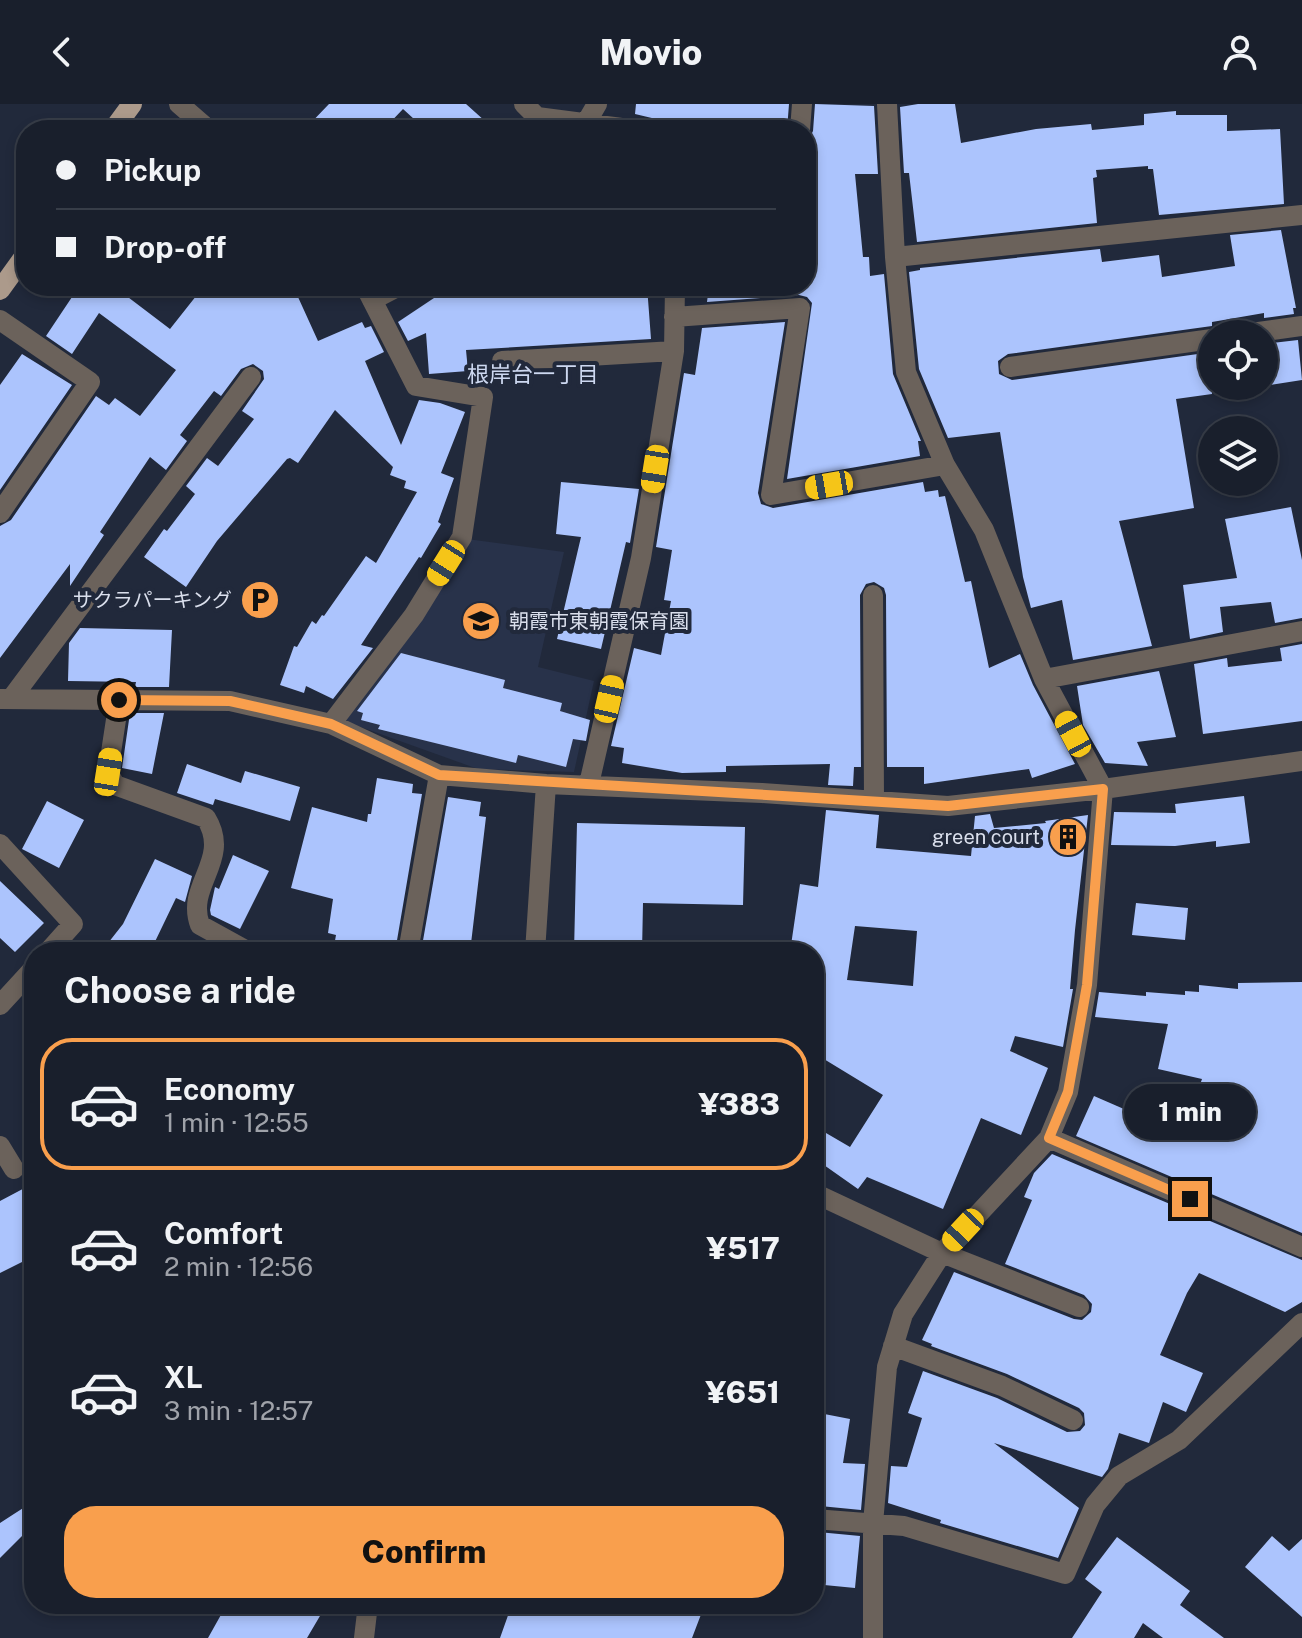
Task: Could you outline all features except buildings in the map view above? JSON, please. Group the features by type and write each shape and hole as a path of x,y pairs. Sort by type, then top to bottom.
{"main road":[{"path":"0,290 16,268"}],"street":[{"path":"179,104 197,120"},
{"path":"524,104 537,117 562,120"},
{"path":"873,1638 873,1523 887,1367 903,1314 942,1253 1049,1138 1068,1092 1087,985 1103,789 1044,679 984,530 945,465 906,372 895,257 887,104"},
{"path":"895,257 1302,215"},
{"path":"331,724 414,615 462,537 483,397 416,386 371,296"},
{"path":"589,784 641,558 674,351 675,296"},
{"path":"674,317 800,308 771,495 945,465"},
{"path":"0,320 90,382 0,513"},
{"path":"1278,329 1302,326"},
{"path":"1010,367 1198,341"},
{"path":"502,361 674,351"},
{"path":"6,699 251,377"},
{"path":"873,595 874,801"},
{"path":"1044,679 1302,631"},
{"path":"6,699 230,701 331,724 439,775 546,784 948,806 1103,789 1302,761"},
{"path":"119,700 108,772 115,785 206,818 214,831 215,849 194,909 200,925 231,942"},
{"path":"410,942 439,775"},
{"path":"536,942 546,784"},
{"path":"0,844 73,924 57,942"},
{"path":"0,1005 24,979"},
{"path":"1049,1138 1302,1247"},
{"path":"0,1146 14,1169"},
{"path":"824,1198 942,1253 1079,1307"},
{"path":"824,1520 904,1526 1065,1574 1095,1505 1119,1476 1179,1440 1302,1323"},
{"path":"893,1346 1002,1386 1073,1420"},
{"path":"364,1638 367,1614"}],"shaded area":[{"name":"朝霞市東朝霞保育園","path":"467,539 564,552 538,667 594,681 574,772 478,769 344,721"}],"place":[{"name":"サクラパーキング","path":"260,600"},
{"name":"朝霞市東朝霞保育園","path":"481,621"},
{"name":"green court","path":"1068,837"}],"district":[{"name":"根岸台一丁目","path":"533,374"}],"route":[{"path":"119,700 230,701 331,724 439,775 546,784 762,793 948,806 1103,789 1087,985 1068,1092 1049,1138 1190,1199"}]}
